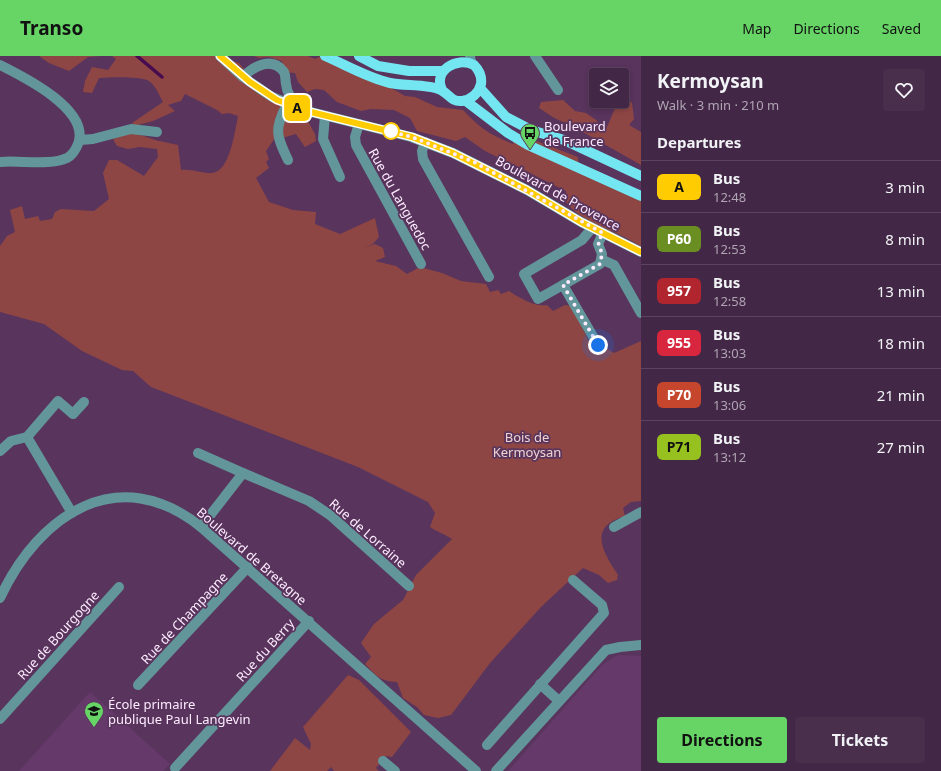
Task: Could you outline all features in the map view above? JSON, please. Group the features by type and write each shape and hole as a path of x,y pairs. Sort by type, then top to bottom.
{"main road":[{"path":"325,56 389,83 442,90"},
{"path":"359,56 378,66 409,71 442,71"},
{"path":"455,58 461,60 470,59 481,76 480,88 474,96 466,101 460,102 451,99 442,90 439,78 442,71 446,65 455,58"},
{"path":"480,88 506,117 531,130 564,140 641,176"},
{"path":"466,101 508,133 528,145 641,196"}],"street":[{"name":"Boulevard de Provence","path":"220,56 243,77 260,90 277,100 325,116 395,132 425,142 474,162 542,198 592,228 641,252"},
{"path":"535,56 558,90"},
{"path":"243,77 254,65 265,61 276,64 284,72 286,84 292,99 301,109"},
{"path":"0,65 39,87 67,108 78,122 80,140 74,152 61,160 0,162"},
{"path":"277,100 284,91 286,84"},
{"path":"288,104 277,130 279,142 288,160"},
{"path":"325,116 323,139 340,177"},
{"name":"Rue du Languedoc","path":"359,124 354,137 356,145 422,264"},
{"path":"80,140 93,139 131,129 157,132"},
{"path":"425,142 422,151 424,159 489,277"},
{"path":"592,228 582,240 524,274 538,299 598,266 602,260 602,254 598,244 603,233"},
{"path":"602,260 614,265 641,313"},
{"path":"563,285 598,345"},
{"path":"0,451 7,443 27,437 58,401 73,414 84,402"},
{"path":"27,437 72,513"},
{"name":"Rue de Lorraine","path":"198,453 316,505 330,515 409,586"},
{"path":"201,527 243,473"},
{"name":"Boulevard de Bretagne","path":"0,598 10,579 29,552 51,529 72,513 90,504 108,499 145,498 175,508 201,527 248,567 476,771"},
{"path":"614,527 641,512"},
{"name":"Rue de Champagne","path":"138,685 248,567"},
{"path":"486,745 604,613 602,605 573,580"},
{"name":"Rue de Bourgogne","path":"0,719 119,587"},
{"name":"Rue du Berry","path":"175,768 309,622"},
{"path":"496,771 606,650 641,645"},
{"path":"540,684 559,701"},
{"path":"383,761 395,771"}],"shaded area":[{"path":"618,655 641,656 641,771 508,771 602,665"},
{"name":"École primaire publique Paul Langevin","path":"90,692 170,764 163,771 19,771"}],"green space":[{"path":"39,56 101,56 88,57 69,71 49,63"},
{"name":"Bois de Kermoysan","path":"112,56 217,56 239,63 249,75 258,91 305,116 315,134 316,141 305,147 296,134 282,138 275,138 266,151 269,159 266,162 269,168 256,178 269,202 293,210 316,212 315,224 340,234 375,218 379,237 373,244 364,248 375,244 383,248 385,257 375,261 396,266 407,274 420,267 442,273 461,281 486,284 490,292 498,290 501,294 509,291 522,299 537,305 547,305 553,311 565,305 571,306 595,353 606,348 614,353 641,341 641,501 631,502 623,508 625,516 613,521 602,533 604,549 607,558 618,575 617,580 608,583 599,575 583,568 542,606 490,663 451,715 438,718 424,715 417,707 403,698 397,682 382,679 365,664 371,657 361,643 374,624 403,600 416,575 452,539 430,527 435,513 428,502 358,467 151,387 133,371 122,370 82,351 44,324 0,312 0,246 7,236 15,232 10,210 22,206 25,219 38,216 40,221 52,219 55,212 61,209 94,211 109,199 103,173 109,160 117,160 144,176 158,157 157,149 140,147 128,149 117,146 113,139 133,132 155,140 178,145 181,170 205,173 218,171 223,166 231,149 238,116 229,113 222,114 185,94 181,101 168,105 175,111 153,121 134,126 132,123 163,102 149,81 145,79 118,77 99,78 92,93 83,92 85,81 92,67 108,70 116,59"},
{"path":"254,56 308,56 315,59 321,56 386,85 405,96 415,97 437,107 463,110 486,130 513,144 516,133 578,157 579,171 641,199 641,247 633,241 585,219 569,206 566,199 566,191 485,151 465,137 456,141 417,131 410,118 394,110 371,109 361,111 337,102 324,90 315,89 307,92 298,82 295,73 284,72 282,61 268,57 259,58"},
{"path":"563,100 575,111 586,113 596,120 605,130 616,108 629,108 629,100 632,103 634,119 629,125 641,132 641,165 567,123 556,119 539,108 541,102"},
{"path":"348,675 359,680 411,732 392,757 386,756 376,768 379,771 334,771 331,767 327,771 270,771 295,738 310,750 311,744 303,727"}],"waterway":[{"path":"137,56 162,77"}],"bus line":[{"name":"A","path":"220,56 232,69 277,100 325,116 412,137 453,153 474,162 558,207 581,222 641,252"}],"place":[{"name":"Boulevard de France","path":"530,150"},
{"name":"École primaire publique Paul Langevin","path":"94,728"}],"route":[{"path":"391,131 389,131 412,137 474,162 603,233 598,242 598,246 602,254 600,264 563,285 598,345"}]}
